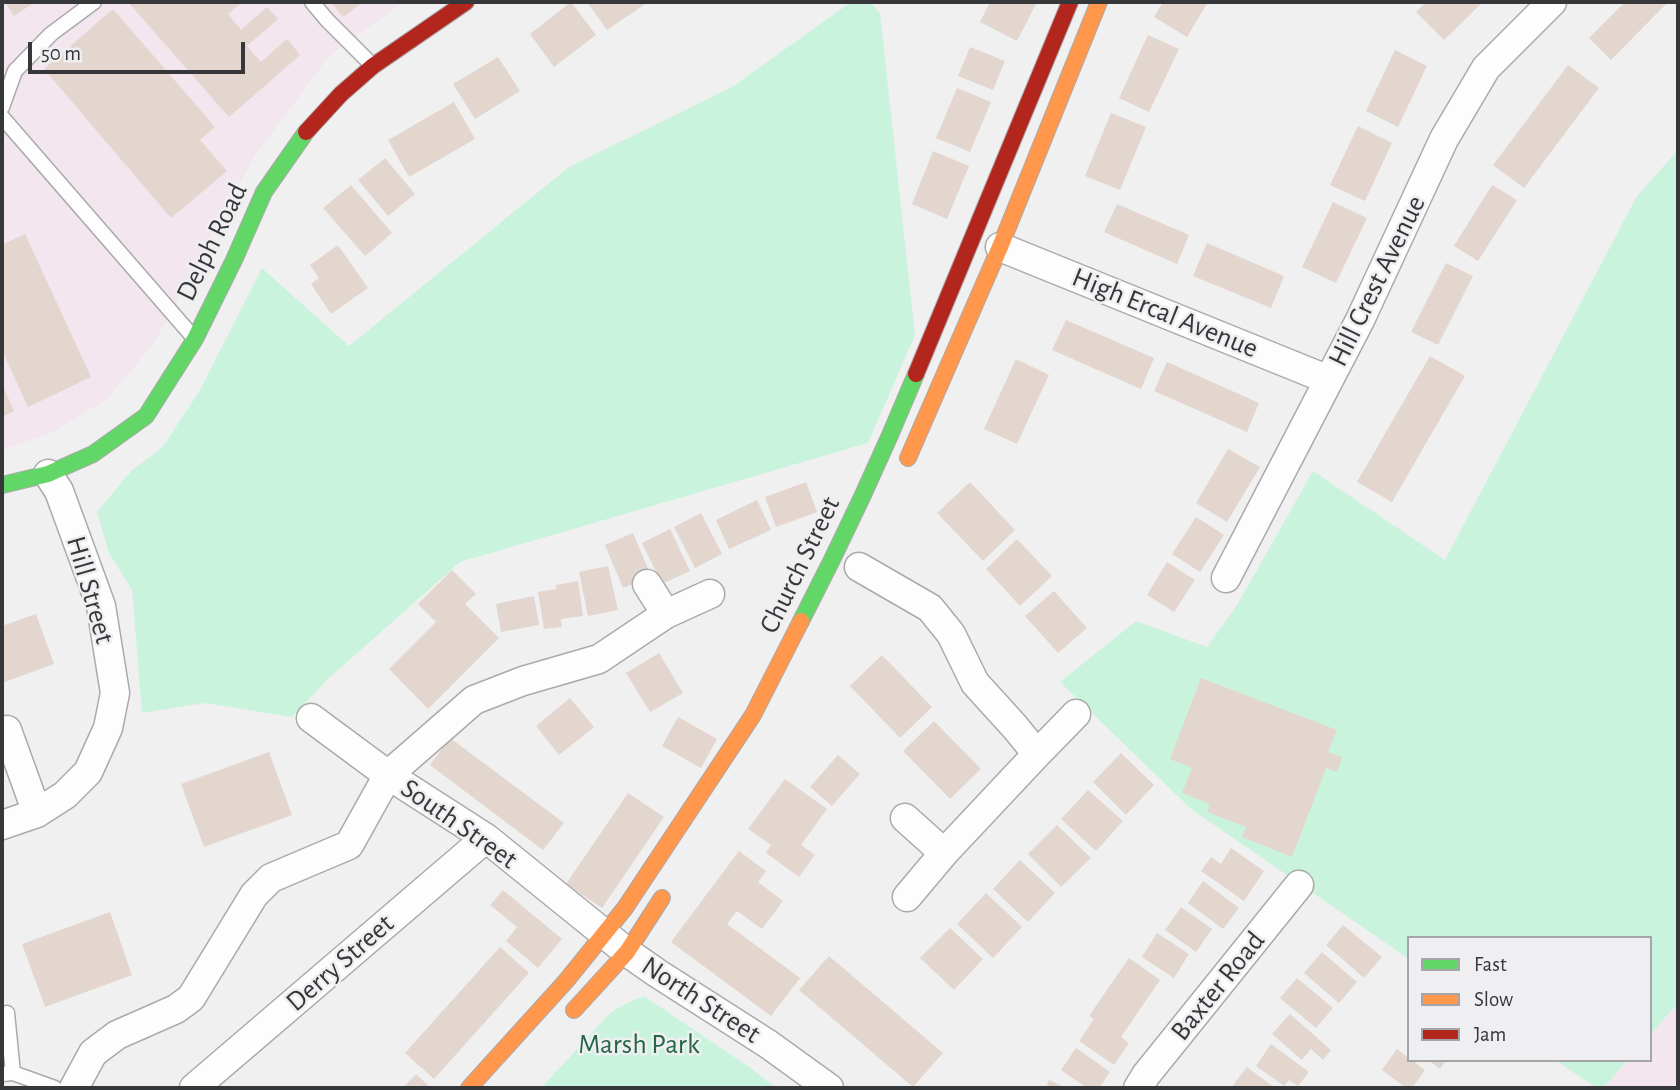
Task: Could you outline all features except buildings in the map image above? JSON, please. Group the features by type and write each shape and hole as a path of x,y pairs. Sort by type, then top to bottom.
{"main road":[{"name":"Delph Road","path":"2,485 48,474 93,454 146,416 195,339 264,192 300,139 341,94 373,66 466,2"},
{"name":"Church Street","path":"469,1088 553,1015 753,715 836,553 887,445 1070,2"},
{"path":"904,468 1000,247 1099,2"},
{"path":"627,952 667,891"}],"street":[{"name":"Hill Crest Avenue","path":"1226,578 1360,320 1444,139 1486,68 1552,2"},
{"name":"High Ercal Avenue","path":"1000,247 1329,380"},
{"name":"Hill Street","path":"2,825 37,813 65,795 88,772 108,728 115,694 101,606 59,491 48,474"},
{"path":"858,567 930,608 951,634 975,683 1037,754"},
{"path":"647,584 666,614"},
{"path":"74,1088 93,1054 117,1035 176,1009 191,998 254,895 271,878 349,845 388,775 474,699 523,681 600,659 666,614 710,594"},
{"path":"907,897 944,853 1076,714"},
{"name":"South Street","path":"311,718 388,775 486,838 627,952"},
{"path":"7,730 37,813"},
{"path":"905,818 944,853"},
{"name":"Derry Street","path":"194,1088 486,838"},
{"name":"Baxter Road","path":"1138,1088 1299,885"},
{"path":"604,935 623,931 643,905 667,891"},
{"name":"North Street","path":"553,1015 607,956 627,952 830,1088"}],"lane":[{"path":"2,107 15,71 51,34 94,2"},
{"path":"312,2 373,66"},
{"path":"2,117 195,339"},
{"path":"7,1013 7,1073 55,1088"}],"shaded area":[{"path":"2,2 404,2 330,55 254,157 153,345 107,399 51,433 2,450"},
{"path":"1678,1004 1678,1088 1603,1088 1626,1062 1652,1062 1652,1033"}],"green space":[{"path":"851,2 870,2 880,13 915,335 868,443 460,562 329,678 292,717 205,703 142,713 132,590 109,553 97,512 132,470 162,448 199,392 262,268 349,346 569,167 732,87"},
{"path":"1678,150 1678,1003 1652,1033 1652,936 1407,936 1407,958 1191,809 1060,682 1136,621 1207,647 1237,605 1313,471 1445,560 1637,196"},
{"name":"Marsh Park","path":"644,996 776,1088 548,1088 544,1085 610,1013"},
{"path":"1558,1062 1626,1062 1603,1088 1597,1088"}],"traffic: fast":[{"path":"2,485 48,474 93,454 146,416 195,339 264,192 306,132"},
{"path":"801,621 861,499 916,374"}],"traffic: slow":[{"path":"908,458 1000,247 1099,2"},
{"path":"469,1088 566,981 625,908 753,715 801,621"},
{"path":"574,1010 627,952 662,898"}],"traffic: jam":[{"path":"306,132 341,94 373,66 466,2"},
{"path":"916,374 1070,2"}]}
